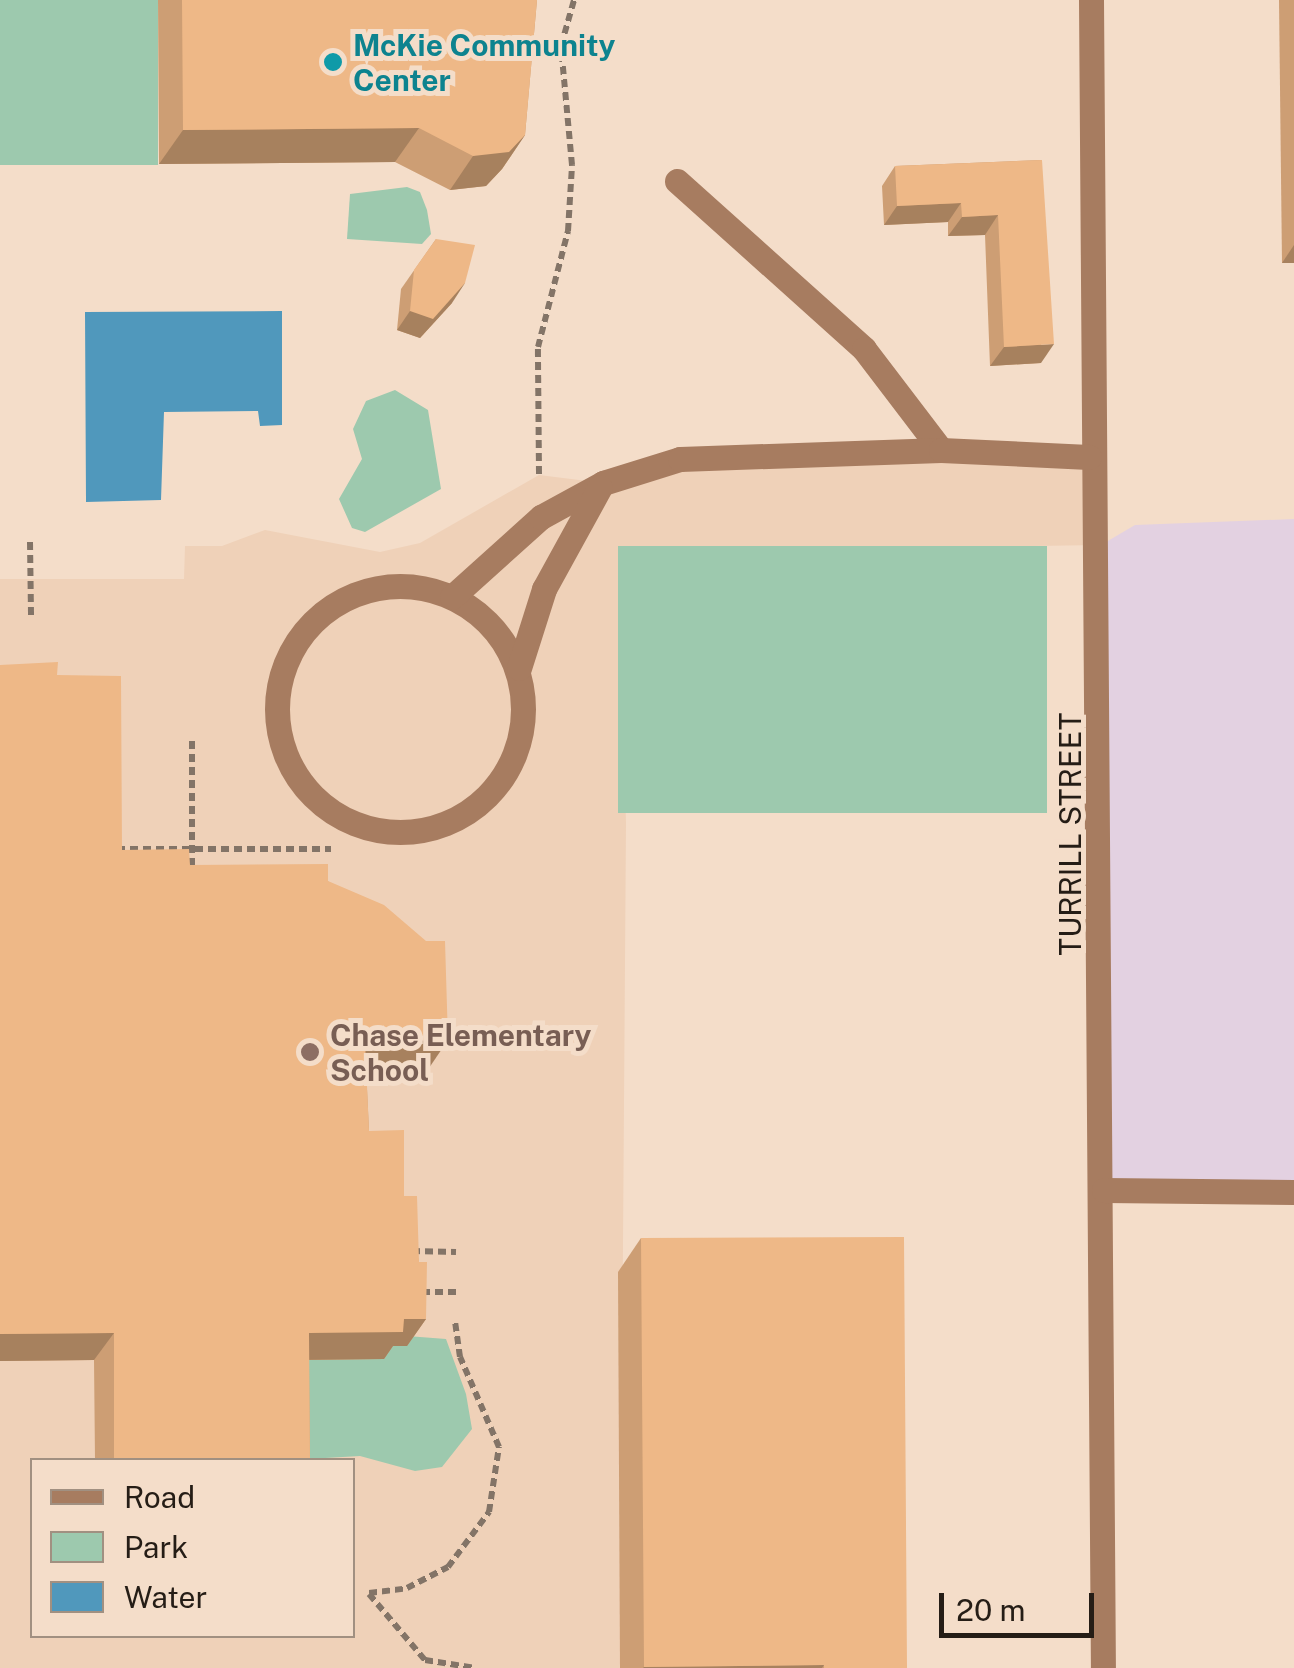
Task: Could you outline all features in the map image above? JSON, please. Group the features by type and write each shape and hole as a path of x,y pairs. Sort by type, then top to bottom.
{"street":[{"name":"TURRILL STREET","path":"1091,0 1089,457 1101,545 1102,1668"},
{"path":"677,181 864,349 941,450"},
{"path":"452,597 541,517 603,484 680,458 941,450 1089,457"},
{"path":"518,668 571,529 603,484"},
{"path":"400,585 452,597 497,630 518,668 525,712 516,754 494,790 452,822 410,833 366,828 306,791 284,754 275,712 292,646 320,613 358,592 400,585"},
{"path":"1104,1190 1294,1192"}],"path":[{"path":"539,475 538,347 568,231 572,165 562,46 574,0"},
{"path":"30,542 32,617"},
{"path":"192,741 192,889"},
{"path":"103,849 331,850"},
{"path":"398,1250 456,1252"},
{"path":"416,1306 416,1292 456,1292"},
{"path":"456,1321 460,1357 499,1447 489,1512 448,1567 407,1588 368,1593 426,1660 475,1668"}],"shaded area":[{"name":"Chase Elementary School","path":"1089,457 1101,545 618,552 626,823 620,1668 0,1668 0,579 184,579 185,546 222,546 265,530 380,552 420,543 539,475 603,483 680,459"},
{"path":"1294,519 1294,1192 1104,1190 1101,545 1135,525"}],"green space":[{"path":"0,0 158,0 158,165 0,165"},
{"path":"407,187 420,192 427,210 431,234 422,244 347,239 350,194"},
{"path":"395,390 428,410 441,489 365,532 352,528 339,499 362,459 353,429 366,401"},
{"path":"618,546 1047,546 1047,813 618,813"},
{"path":"407,1336 446,1339 466,1394 472,1429 442,1467 415,1471 360,1456 290,1458 229,1360 384,1359 385,1347"}],"water":[{"path":"282,311 282,425 260,426 258,411 164,412 161,500 86,502 85,312"}],"building":[{"name":"McKie Community Center","path":"182,0 537,0 525,135 509,152 473,156 419,128 183,130"},
{"path":"1042,160 1054,344 1004,347 998,215 962,217 961,203 897,206 895,166"},
{"path":"436,239 475,245 465,283 433,319 410,311 414,270"},
{"path":"58,662 57,675 121,676 122,850 189,849 190,865 328,864 328,881 384,905 426,941 445,941 448,1040 365,1041 369,1131 404,1130 404,1196 417,1196 419,1262 427,1262 426,1319 404,1319 403,1332 309,1333 310,1458 114,1458 114,1333 0,1334 0,665"},
{"path":"904,1237 907,1668 644,1667 641,1238"}],"place":[{"name":"McKie Community Center","path":"333,62"},
{"name":"Chase Elementary School","path":"310,1052"}]}
